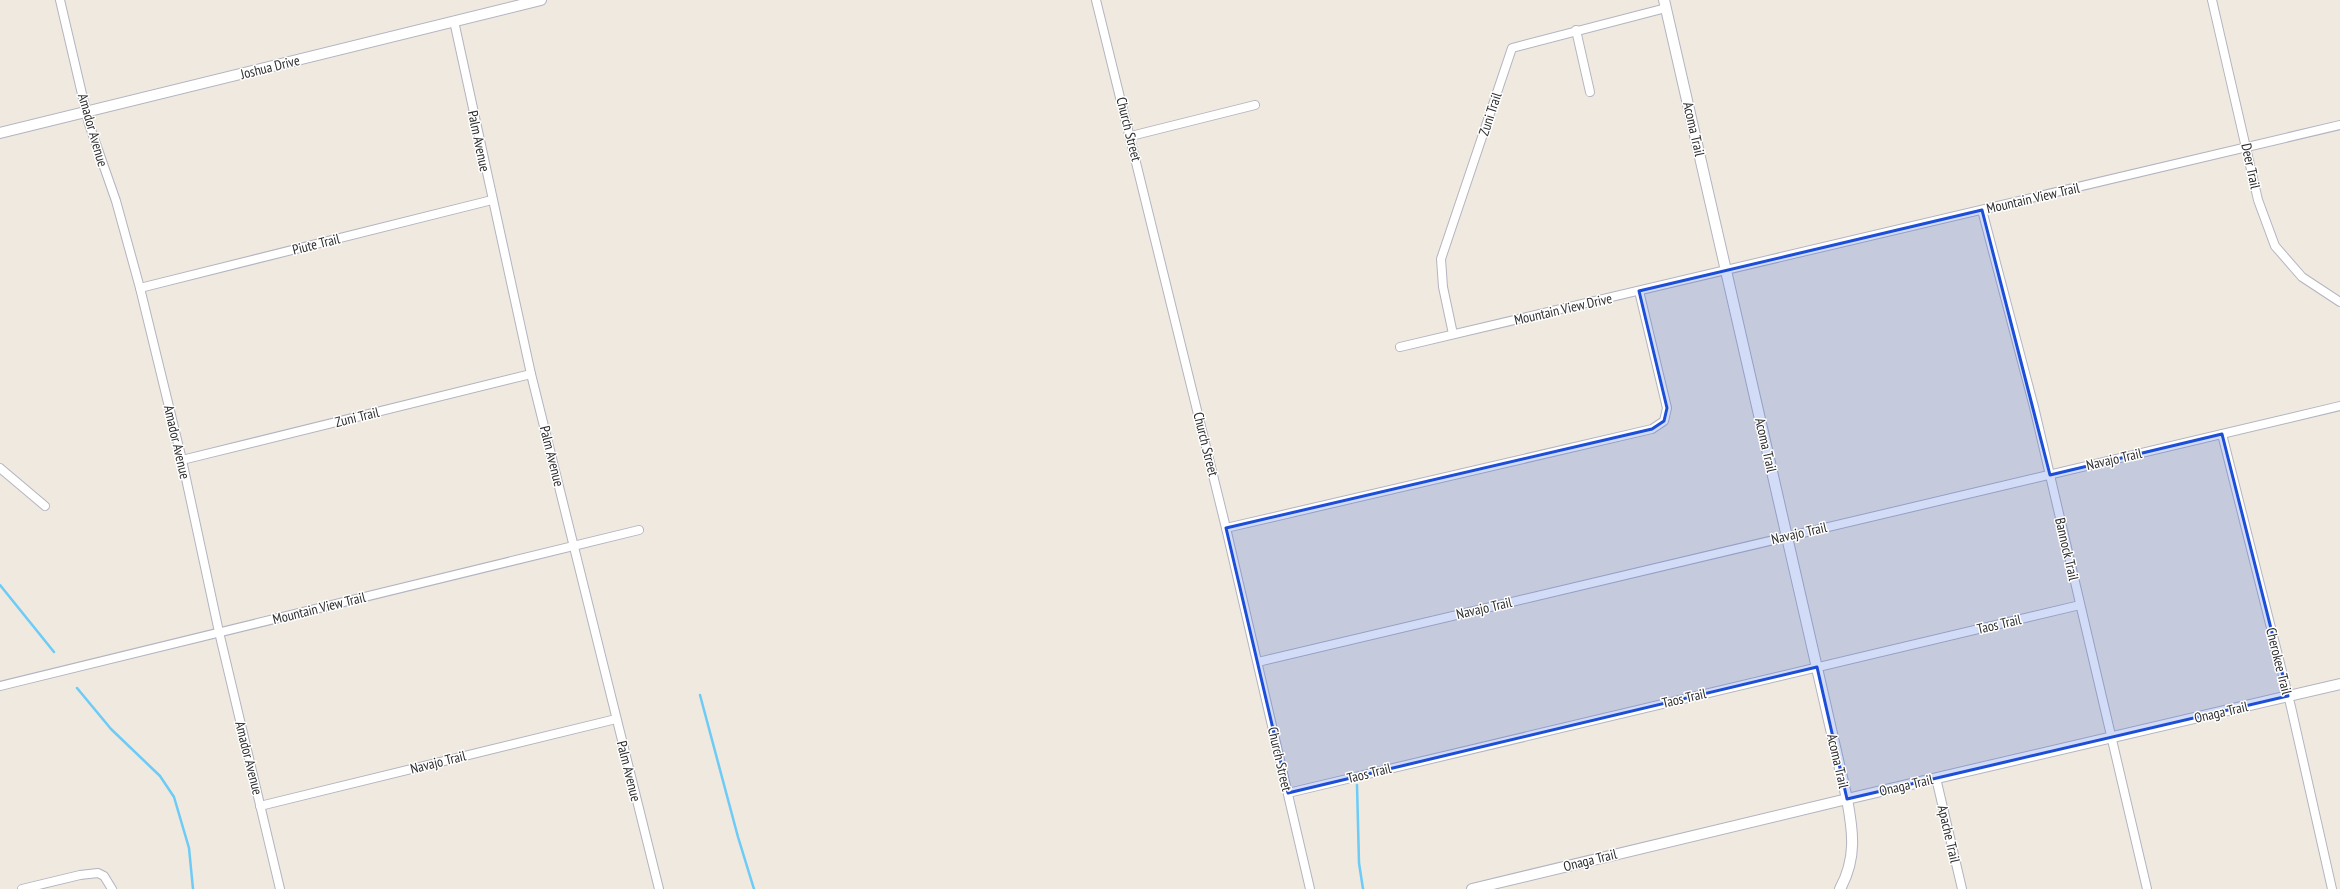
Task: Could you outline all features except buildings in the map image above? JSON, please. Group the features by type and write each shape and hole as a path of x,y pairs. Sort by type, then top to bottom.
{"street":[{"name":"Amador Avenue","path":"60,0 86,112 116,201 140,288 182,460 219,632 280,889"},
{"name":"Joshua Drive","path":"0,133 540,0"},
{"name":"Church Street","path":"1096,0 1131,136 1226,528 1310,889"},
{"name":"Deer Trail","path":"2212,0 2248,148 2258,200 2275,246 2302,277 2340,302"},
{"name":"Zuni Trail","path":"1454,334 1443,287 1441,259 1512,48 1665,4"},
{"name":"Acoma Trail","path":"1665,4 1847,799 1853,833 1851,859 1840,889"},
{"name":"Palm Avenue","path":"454,21 531,374 659,889"},
{"path":"1576,30 1590,92"},
{"path":"1131,136 1255,105"},
{"name":"Mountain View Trail","path":"1726,270 2248,148 2340,125"},
{"name":"Piute Trail","path":"140,288 492,200"},
{"name":"Bannock Trail","path":"1982,210 2050,474 2147,889"},
{"name":"Mountain View Drive","path":"1400,347 1726,270"},
{"path":"1226,528 1652,429 1664,421 1667,408 1639,291"},
{"name":"Zuni Trail","path":"182,460 531,374"},
{"name":"Navajo Trail","path":"1258,662 2340,406"},
{"name":"Cherokee Trail","path":"2222,434 2288,696 2332,889"},
{"path":"0,468 45,506"},
{"name":"Mountain View Trail","path":"0,686 638,530"},
{"name":"Taos Trail","path":"1288,793 2080,605"},
{"name":"Onaga Trail","path":"1472,889 1847,799 2340,684"},
{"name":"Navajo Trail","path":"260,806 616,719"},
{"name":"Apache Trail","path":"1936,778 1962,889"},
{"path":"22,889 80,875 98,873 104,876 112,889"}],"highlighted area":[{"path":"1982,210 2050,475 2222,434 2288,696 1847,799 1817,667 1288,793 1226,528 1652,429 1664,421 1667,408 1639,291"}],"waterway":[{"path":"0,585 54,652"},
{"path":"77,688 111,729 160,776 174,797 189,848 193,889"},
{"path":"700,695 738,837 754,889"},
{"path":"1357,785 1359,863 1363,889"}]}
